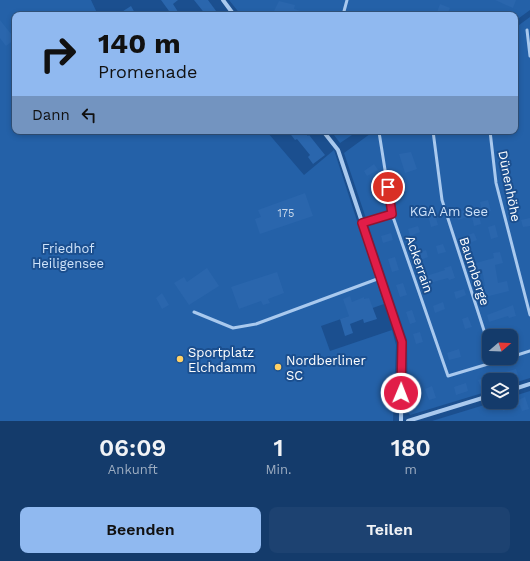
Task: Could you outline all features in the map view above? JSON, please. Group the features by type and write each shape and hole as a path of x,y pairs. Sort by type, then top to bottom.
{"street":[{"path":"223,0 232,12"},
{"path":"325,134 338,150 402,342 401,421"},
{"path":"518,388 530,384"},
{"path":"408,421 482,398"}],"lane":[{"path":"344,12 347,0"},
{"path":"527,30 530,56"},
{"name":"Ackerrain","path":"379,134 392,214 448,376 484,365"},
{"name":"Baumberge","path":"433,134 442,200 484,329"},
{"name":"Dünenhöhe","path":"490,134 496,183 530,315"},
{"path":"362,223 392,214"},
{"path":"194,312 233,328 256,324 380,278"},
{"path":"518,355 530,351"}],"green space":[{"name":"Friedhof Heiligensee","path":"0,0 91,0 97,12 12,12 12,134 269,134 304,175 334,150 384,304 321,326 330,351 392,330 396,345 393,421 0,421"},
{"path":"229,0 530,0 530,10 518,19 518,12 239,12"},
{"name":"KGA Am See","path":"530,17 530,378 518,382 518,373 482,373 482,393 410,415 408,412 407,340 344,153 370,134 518,134 518,26"},
{"path":"333,134 354,134 340,143"},
{"path":"530,391 530,421 432,421 482,406 482,409 518,409 518,395"}],"building":[{"path":"161,0 178,0 173,4 178,12 168,12 169,11"},
{"path":"194,0 208,0 217,12 204,12"},
{"path":"495,0 516,0 513,8"},
{"path":"279,1 295,5 294,9 304,12 274,12"},
{"path":"440,4 450,8 448,12 437,12"},
{"path":"131,6 134,12 122,12"},
{"path":"0,20 12,35 12,41 6,46 0,38"},
{"path":"290,134 309,135 325,155 313,164 308,157 310,155 297,139 295,140"},
{"path":"411,152 417,169 405,173 399,154"},
{"path":"374,164 378,170 367,176 364,171"},
{"path":"406,180 407,191 396,193 394,182"},
{"path":"305,193 313,216 260,234 255,219 261,217 258,210"},
{"path":"488,200 491,211 482,213 480,202"},
{"path":"467,209 470,216 458,220 456,213"},
{"path":"435,214 438,225 431,227 428,215"},
{"path":"479,215 481,224 474,226 472,217"},
{"path":"530,218 530,226 523,227 521,220"},
{"path":"495,225 498,237 491,239 488,227"},
{"path":"418,226 420,232 410,236 408,229"},
{"path":"391,233 393,240 383,243 381,236"},
{"path":"474,233 477,240 467,244 464,236"},
{"path":"443,244 446,252 438,254 436,246"},
{"path":"426,250 428,257 418,261 416,254"},
{"path":"500,252 503,263 495,265 498,283 507,281 509,291 481,298 478,288 485,286 482,269 474,271 472,264 494,258 493,253"},
{"path":"395,257 399,270 392,272 388,259"},
{"path":"451,266 455,278 449,280 448,278 426,284 423,277 445,270 444,268"},
{"path":"207,268 219,286 189,305 174,283 184,277 187,282"},
{"path":"277,272 284,293 268,299 270,303 263,305 261,301 239,309 231,287"},
{"path":"403,283 407,295 400,297 396,285"},
{"path":"464,289 466,295 456,299 454,292"},
{"path":"162,293 169,305 162,309 156,298"},
{"path":"350,296 352,302 364,297 364,299 369,298 377,319 364,323 363,319 350,324 353,333 345,336 340,319 349,316 343,299"},
{"path":"443,302 445,309 435,313 433,306"},
{"path":"513,305 516,316 509,318 508,316 489,322 487,315"},
{"path":"412,310 416,322 410,324 406,312"},
{"path":"468,317 472,327 465,329 462,319"},
{"path":"420,332 423,342 416,344 413,334"},
{"path":"459,349 461,357 449,360 447,353"},
{"path":"516,369 517,373 505,373"},
{"path":"482,379 482,387 481,387 478,380"},
{"path":"466,383 468,391 456,395 454,387"},
{"path":"432,386 436,398 429,400 425,389"},
{"path":"525,397 529,409 522,411 520,405 518,406 518,400"}],"place":[{"name":"Sportplatz Elchdamm","path":"180,359"},
{"name":"Nordberliner SC","path":"278,367"}],"route":[{"path":"388,187 392,214 362,223 402,342 401,393"}]}
